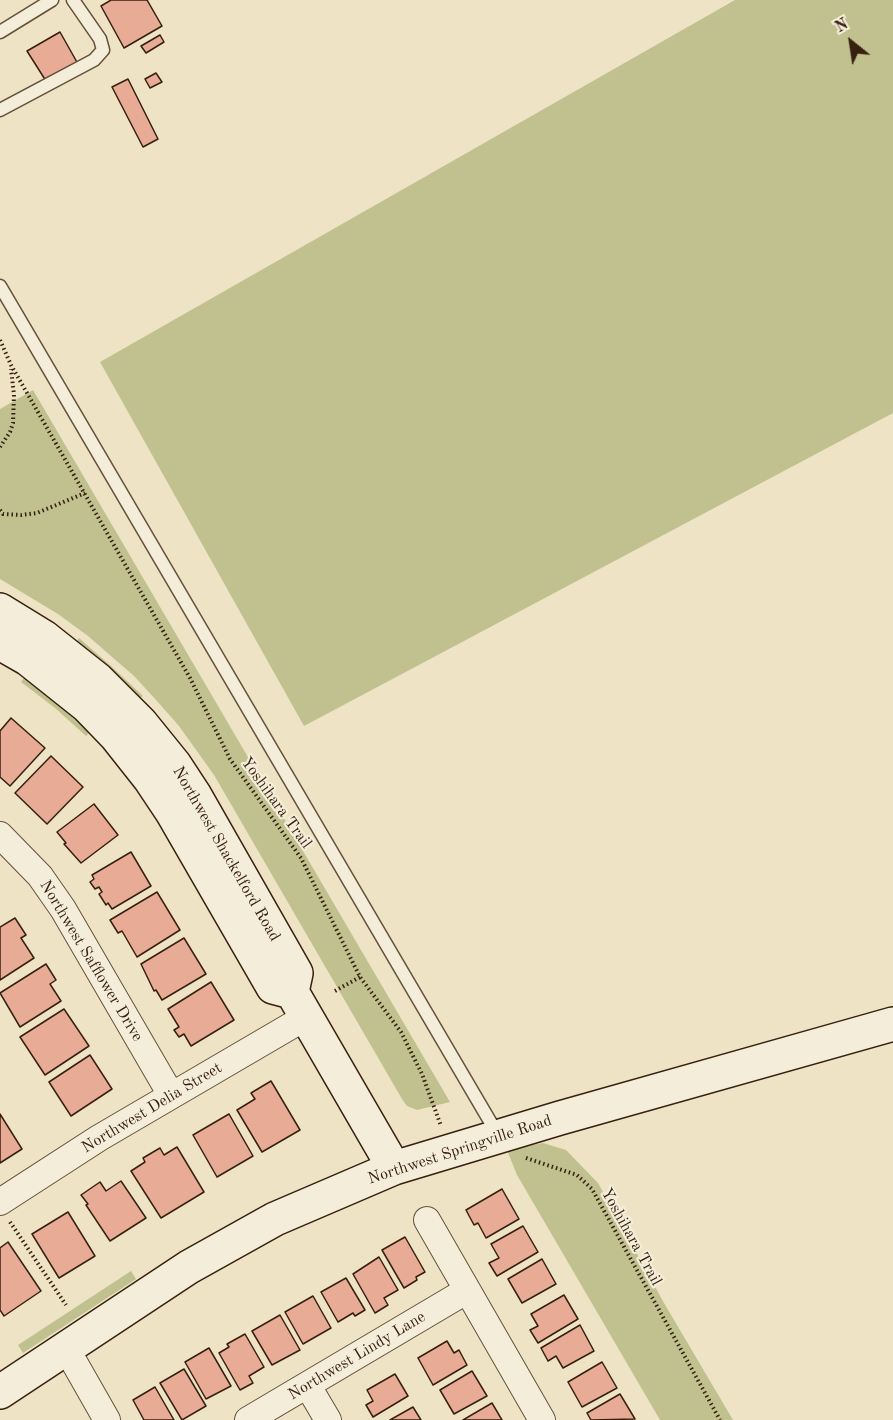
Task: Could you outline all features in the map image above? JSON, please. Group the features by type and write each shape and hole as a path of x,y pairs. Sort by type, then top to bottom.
{"street":[{"name":"Northwest Shackelford Road","path":"0,610 44,637 98,679 141,723 175,765 194,794 296,973 299,1005 394,1168"},
{"name":"Northwest Shackelford Road","path":"0,643 28,659 87,706 116,736 150,778 172,812 273,987 299,1005"},
{"name":"Northwest Safflower Drive","path":"0,835 40,876 63,909 171,1095"},
{"name":"Northwest Delia Street","path":"5,1212 99,1138 171,1095 299,1005"},
{"name":"Northwest Springville Road","path":"0,1392 189,1267 241,1237 275,1219 394,1168 507,1148 893,1024"},
{"path":"427,1220 542,1420"},
{"name":"Northwest Lindy Lane","path":"248,1420 466,1291"},
{"path":"66,1348 107,1420"},
{"path":"308,1386 328,1420"}],"lane":[{"path":"0,32 52,0"},
{"path":"0,110 94,60 103,50 100,39 73,0"},
{"path":"0,286 507,1148"}],"path":[{"path":"0,340 10,365 14,395 13,423 0,447"},
{"name":"Yoshihara Trail","path":"10,365 190,678 230,759 301,858 325,902 360,977 390,1015 414,1056 442,1128"},
{"path":"1,512 21,515 37,513 85,494"},
{"path":"335,991 360,977"},
{"name":"Yoshihara Trail","path":"507,1148 577,1175 592,1190 720,1420"},
{"path":"5,1212 66,1305"}],"green space":[{"path":"735,0 893,0 893,413 304,726 100,362"},
{"path":"33,390 450,1102 417,1110 407,1106 214,775 179,726 134,676 88,636 58,614 0,579 0,409"},
{"path":"79,638 143,696 137,701 74,645"},
{"path":"26,675 92,730 86,736 21,682"},
{"path":"543,1143 566,1150 598,1183 664,1303 733,1420 660,1420 517,1175 507,1150"},
{"path":"131,1271 136,1279 23,1353 18,1345"}],"building":[{"path":"111,0 147,0 162,26 124,48 101,6"},
{"path":"60,32 78,64 46,81 27,51"},
{"path":"160,35 164,42 146,53 141,46"},
{"path":"156,73 162,82 150,88 145,79"},
{"path":"128,79 158,139 143,147 112,87"},
{"path":"11,718 45,748 10,786 0,777 0,731"},
{"path":"51,756 83,787 47,824 15,793"},
{"path":"94,804 118,835 81,863 64,844 66,843 57,832"},
{"path":"131,852 151,886 112,909 108,903 106,905 99,894 102,892 99,887 95,889 90,882 94,879 92,875"},
{"path":"157,892 180,930 137,957 122,931 118,933 110,920"},
{"path":"15,918 26,935 21,938 34,958 0,980 0,927"},
{"path":"184,938 206,974 162,1000 156,990 154,991 141,964"},
{"path":"46,964 56,980 50,984 61,1001 20,1027 0,993"},
{"path":"211,982 234,1020 191,1046 184,1034 179,1037 174,1030 179,1027 168,1009"},
{"path":"64,1009 89,1046 45,1075 20,1037"},
{"path":"90,1055 112,1089 71,1116 49,1082"},
{"path":"271,1081 300,1130 262,1152 237,1110 255,1099 251,1093"},
{"path":"0,1114 22,1149 0,1163"},
{"path":"229,1114 253,1156 217,1177 193,1135"},
{"path":"177,1147 204,1192 161,1218 131,1171 145,1162 143,1158 160,1148 164,1155"},
{"path":"121,1181 146,1218 110,1241 81,1195 100,1182 106,1191"},
{"path":"502,1189 519,1219 486,1238 478,1223 474,1225 466,1210"},
{"path":"68,1212 95,1256 59,1278 32,1234"},
{"path":"523,1226 538,1252 497,1276 489,1263 499,1258 491,1244"},
{"path":"405,1237 425,1272 404,1288 382,1250"},
{"path":"8,1242 41,1291 4,1316 0,1310 0,1248"},
{"path":"379,1257 398,1290 384,1298 388,1305 375,1313 353,1274"},
{"path":"542,1259 556,1284 522,1303 508,1279"},
{"path":"346,1278 365,1310 355,1316 353,1313 338,1322 321,1292"},
{"path":"564,1295 578,1319 538,1343 530,1330 538,1326 531,1314"},
{"path":"313,1296 331,1328 303,1344 285,1312"},
{"path":"280,1315 300,1350 272,1365 252,1331"},
{"path":"580,1325 594,1351 563,1368 556,1356 548,1361 541,1348"},
{"path":"245,1334 264,1367 249,1376 253,1383 240,1390 219,1353 229,1347 227,1344"},
{"path":"447,1341 454,1353 459,1350 467,1365 433,1385 418,1358"},
{"path":"209,1348 231,1386 206,1399 185,1362"},
{"path":"602,1362 617,1388 582,1407 568,1382"},
{"path":"184,1369 206,1406 182,1420 160,1383"},
{"path":"472,1371 487,1396 454,1414 440,1390"},
{"path":"395,1374 408,1396 373,1417 366,1405 373,1401 367,1390"},
{"path":"155,1387 174,1420 144,1420 133,1400"},
{"path":"620,1394 635,1419 591,1420 587,1413"},
{"path":"492,1403 502,1420 463,1420"},
{"path":"413,1407 421,1420 390,1420"}]}
